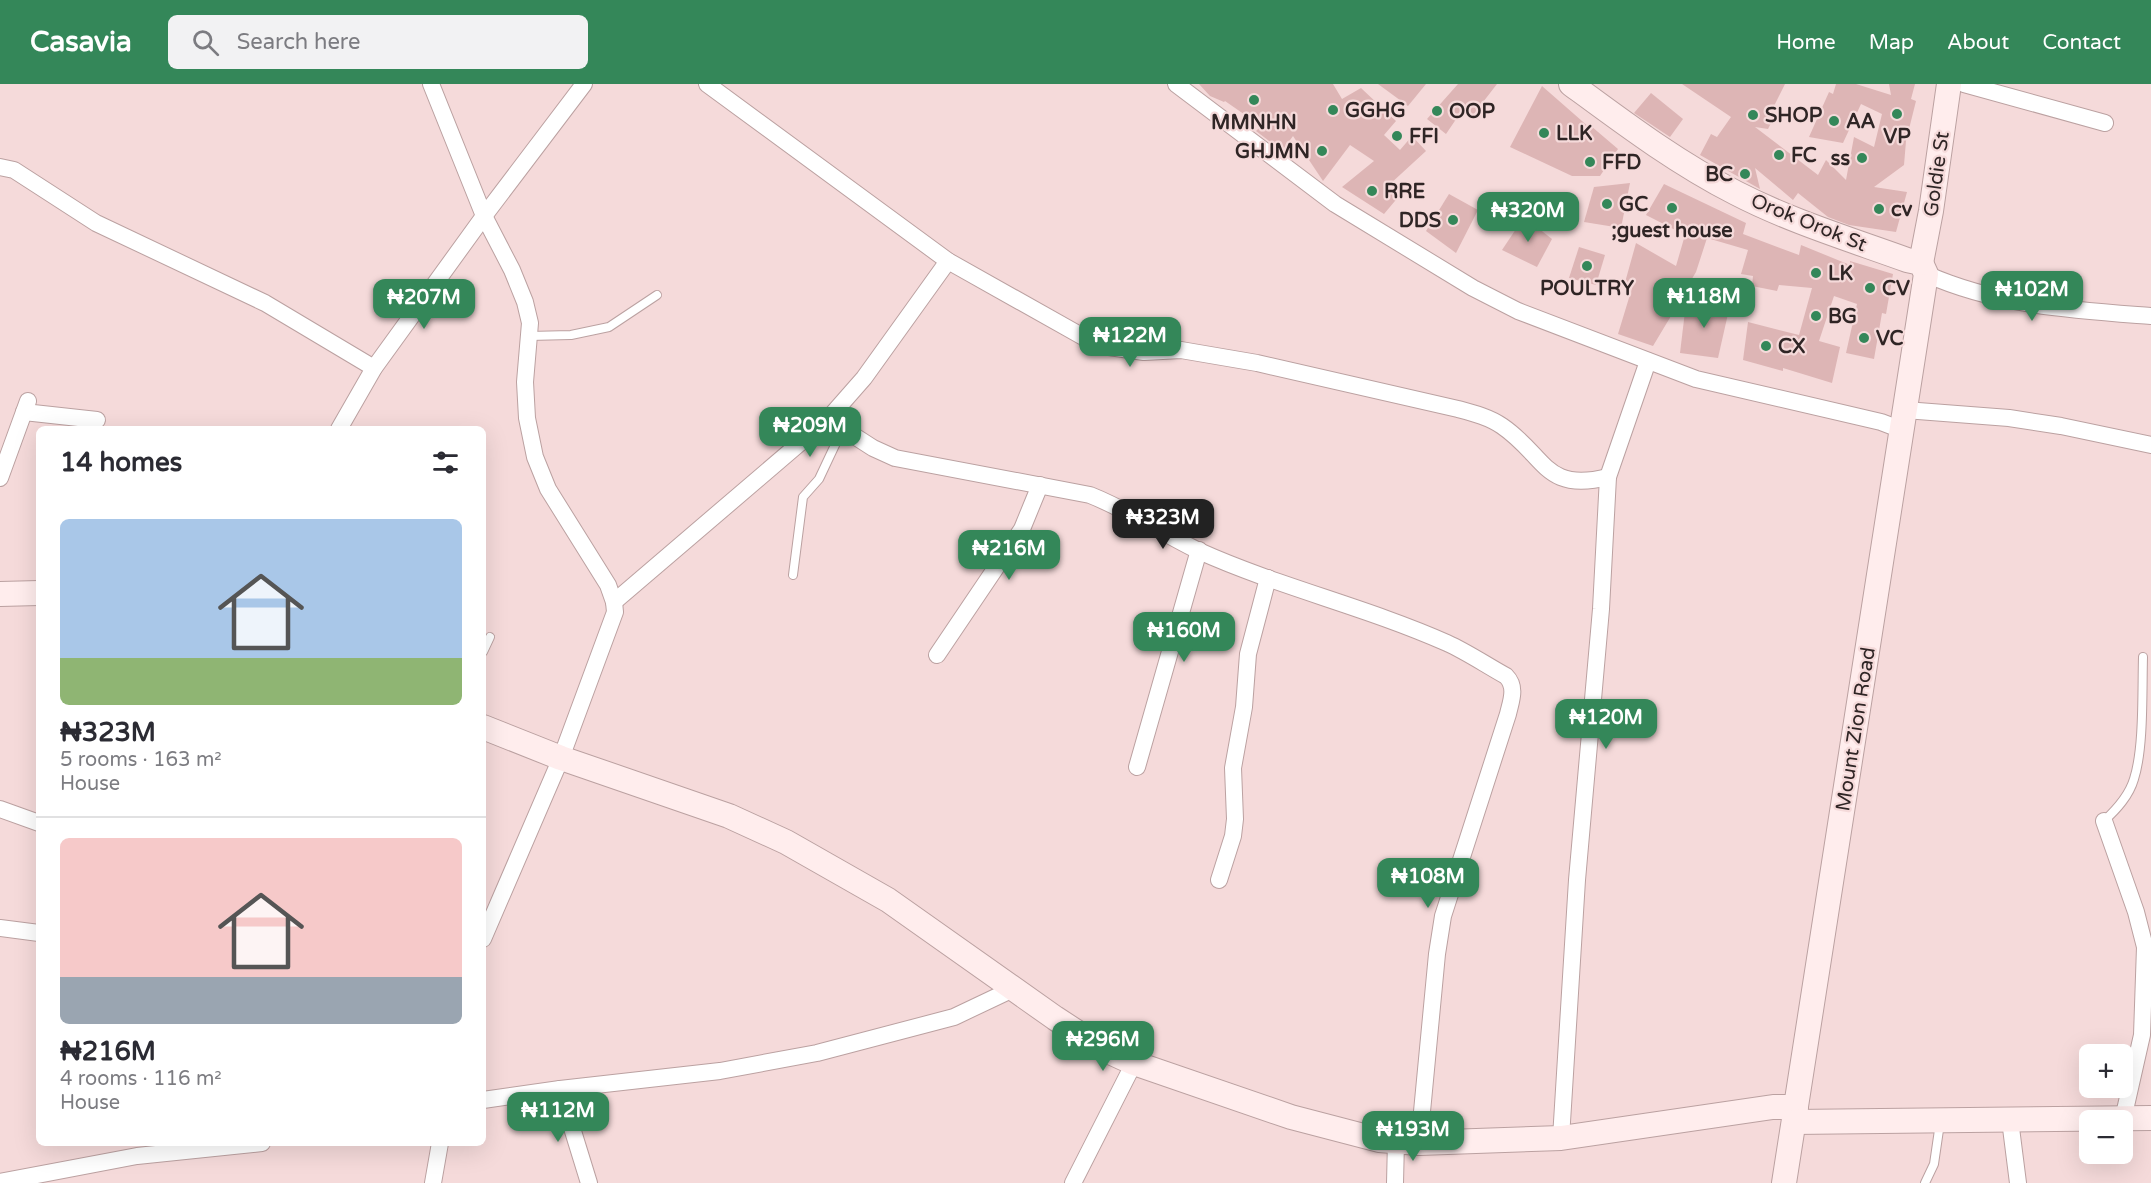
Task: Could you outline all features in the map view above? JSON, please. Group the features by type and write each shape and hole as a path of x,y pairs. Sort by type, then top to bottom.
{"street":[{"path":"431,84 484,216 512,270 525,302 530,323 525,382 527,418 535,457 548,489 608,585 615,612 561,758 486,932"},
{"path":"341,426 374,368 484,216 584,84"},
{"path":"706,84 948,261 1094,343 1144,352 1181,351 1257,363 1458,409 1480,415 1502,426 1549,471 1568,481 1587,482 1608,477"},
{"path":"1176,84 1335,204 1473,288 1518,311 1696,379 1881,422 2009,418 2061,426 2151,445"},
{"name":"Orok Orok St","path":"1571,84 1671,154 1738,194 1801,222 1907,260 1923,269"},
{"name":"Goldie St","path":"1923,269 1949,84"},
{"path":"1964,84 2105,123"},
{"path":"0,167 14,170 96,223 265,303 374,368"},
{"path":"614,602 836,424 864,378 948,261"},
{"path":"1923,269 1957,288 2027,304 2151,316"},
{"name":"Mount Zion Road","path":"1784,1183 1903,420 1923,269"},
{"path":"1561,1138 1577,880 1601,609 1608,477 1648,361"},
{"path":"0,478 26,406 97,420"},
{"path":"836,424 873,448 895,458 1090,495 1115,505 1199,550 1268,578 1368,612 1448,643 1506,676 1511,682 1513,688 1508,714 1443,916 1407,1142 1395,1183"},
{"path":"938,655 1022,529 1040,485"},
{"path":"1137,767 1199,550"},
{"path":"1219,880 1233,836 1235,819 1233,768 1244,707 1248,654 1268,578"},
{"path":"0,594 36,593"},
{"path":"486,729 561,758 729,816 786,842 888,900 1092,1042 1134,1063 1291,1118 1360,1136 1407,1142 1561,1138 1773,1107 1795,1114 1940,1120 2079,1119"},
{"path":"0,809 36,822"},
{"path":"2104,821 2136,912 2145,947 2142,1035 2125,1110"},
{"path":"0,928 36,933"},
{"path":"486,1100 720,1071 817,1053 954,1017 1013,989"},
{"path":"1073,1183 1134,1063"},
{"path":"560,1089 589,1183"},
{"path":"2133,1119 2151,1118"},
{"path":"2010,1120 2018,1183"},
{"path":"11,1182 137,1156 233,1146"},
{"path":"433,1183 439,1146"}],"lane":[{"path":"529,336 571,335 609,327 657,295"},
{"path":"793,575 802,497 819,479 836,424"},
{"path":"486,646 490,637"},
{"path":"2104,821 2118,808 2134,780 2139,747 2143,657"},
{"path":"1925,1183 1934,1164 1940,1120"}],"building":[{"path":"1199,84 1333,84 1342,99 1361,88 1396,121 1384,135 1400,150 1412,136 1426,151 1389,185 1400,195 1384,214 1342,187 1374,161 1350,145 1323,181 1293,136 1282,151 1256,131 1261,126 1225,101 1210,96"},
{"path":"1378,84 1426,84 1408,106"},
{"path":"1458,84 1497,84 1473,115 1465,106 1446,134 1427,119"},
{"path":"1682,84 1785,84 1772,110 1776,113 1768,129 1755,127 1818,175 1826,160 1846,180 1854,137 1874,147 1882,114 1861,104 1843,143 1809,137 1829,92 1833,94 1836,84 1856,84 1891,95 1889,84 1915,84 1911,99 1916,101 1906,141 1904,165 1874,187 1907,192 1896,232 1849,225 1828,217 1798,193 1793,200 1755,168 1760,189 1700,155 1711,134 1717,137 1731,117"},
{"path":"1542,86 1618,149 1600,176 1572,176 1510,147"},
{"path":"1651,93 1683,119 1670,137 1634,113"},
{"name":"GC","path":"1630,183 1621,228 1584,222 1594,187"},
{"path":"1664,184 1746,223 1743,234 1799,255 1801,245 1850,265 1850,261 1893,274 1886,314 1882,313 1874,359 1846,353 1857,304 1834,296 1819,341 1840,347 1832,383 1783,368 1783,371 1743,360 1748,322 1799,335 1812,288 1779,285 1777,291 1752,286 1753,276 1741,274 1748,250 1707,238 1696,272 1687,287 1662,289 1659,311 1671,316 1653,346 1618,334 1632,288 1624,286 1636,243 1676,266 1685,235 1646,215"},
{"name":"DDS","path":"1449,194 1478,210 1456,253 1426,231"},
{"path":"1524,217 1552,239 1537,267 1502,250"},
{"name":"POULTRY","path":"1579,247 1605,255 1596,285 1569,278"},
{"path":"1686,303 1730,305 1718,358 1680,353"}],"place":[{"name":"MMNHN","path":"1254,100"},
{"name":"GGHG","path":"1333,110"},
{"name":"OOP","path":"1437,111"},
{"name":"VP","path":"1897,114"},
{"name":"SHOP","path":"1753,115"},
{"name":"AA","path":"1834,121"},
{"name":"LLK","path":"1544,133"},
{"name":"FFI","path":"1397,136"},
{"name":"GHJMN","path":"1322,151"},
{"name":"FC","path":"1779,155"},
{"name":"ss","path":"1862,158"},
{"name":"FFD","path":"1590,162"},
{"name":"BC","path":"1745,174"},
{"name":"RRE","path":"1372,191"},
{"name":"GC","path":"1607,204"},
{"name":";guest house","path":"1672,208"},
{"name":"cv","path":"1879,209"},
{"name":"DDS","path":"1453,220"},
{"name":"POULTRY","path":"1587,266"},
{"name":"LK","path":"1816,273"},
{"name":"CV","path":"1870,288"},
{"name":"BG","path":"1816,316"},
{"name":"VC","path":"1864,338"},
{"name":"CX","path":"1766,346"}]}
